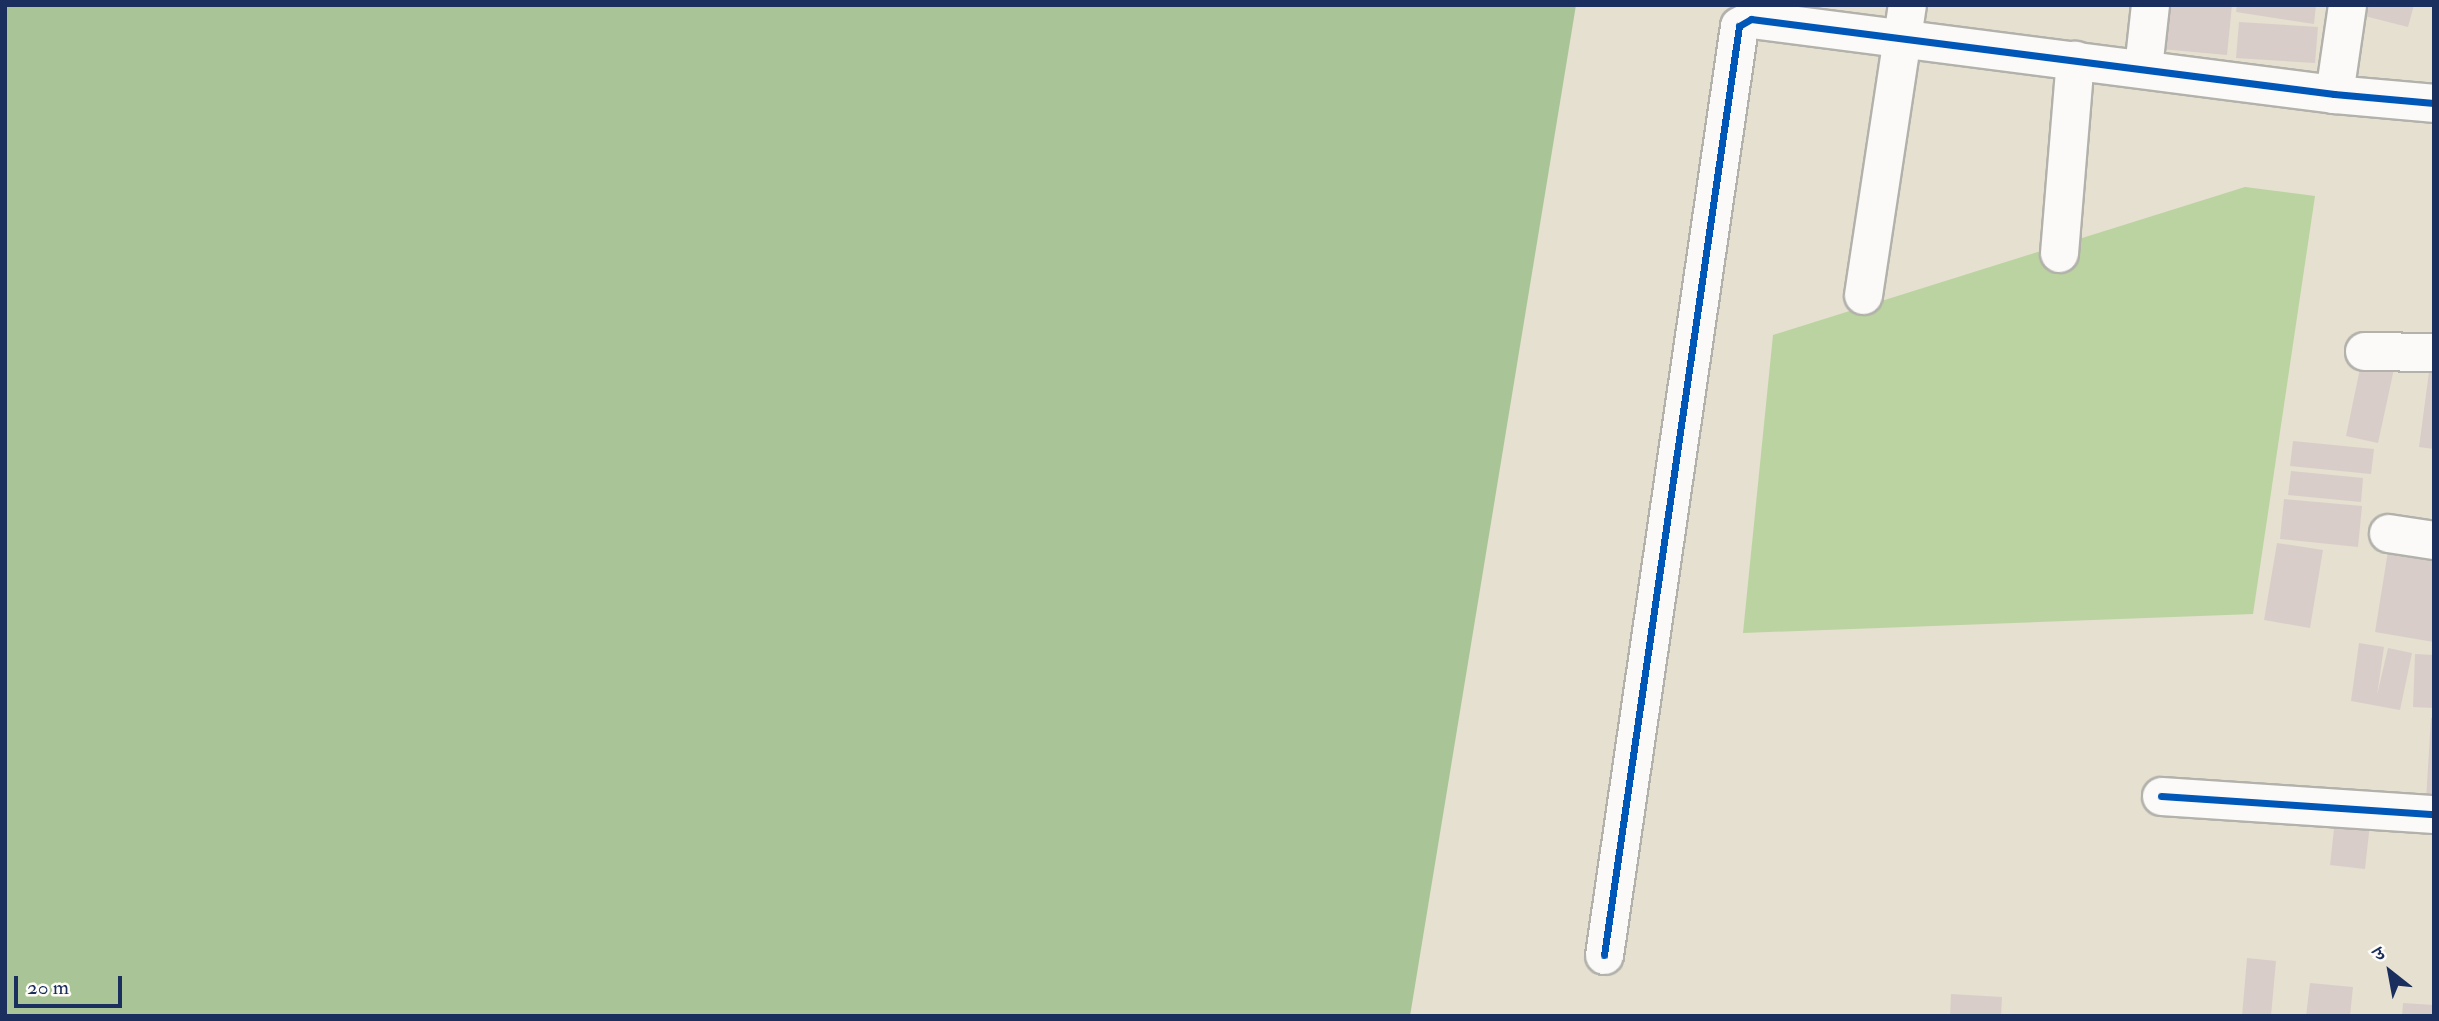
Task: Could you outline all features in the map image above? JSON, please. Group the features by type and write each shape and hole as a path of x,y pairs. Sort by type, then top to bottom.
{"street":[{"path":"2143,68 2150,5"},
{"path":"2334,94 2347,5"},
{"path":"1604,956 1735,35 1751,19 1903,22 2075,60 2334,94 2434,103"},
{"path":"1863,295 1903,22"},
{"path":"2059,253 2075,60"},
{"path":"2364,351 2434,352"},
{"path":"2388,533 2434,540"},
{"path":"2161,796 2434,814"}],"green space":[{"path":"5,5 1576,5 1410,1016 5,1016"},
{"path":"2245,187 2315,196 2253,614 1743,633 1773,335"}],"building":[{"path":"2166,5 2232,5 2227,55 2161,49"},
{"path":"2237,5 2316,5 2314,24 2236,12"},
{"path":"2351,5 2414,5 2408,27 2349,12"},
{"path":"2239,22 2318,27 2315,63 2236,58"},
{"path":"2364,349 2397,355 2378,443 2346,436"},
{"path":"2431,357 2434,358 2434,449 2419,447"},
{"path":"2293,441 2374,449 2371,474 2290,466"},
{"path":"2291,471 2363,478 2361,502 2288,495"},
{"path":"2284,499 2362,506 2358,547 2280,539"},
{"path":"2277,543 2323,550 2310,628 2264,620"},
{"path":"2388,551 2434,558 2434,642 2375,632"},
{"path":"2359,643 2384,647 2377,695 2388,648 2412,653 2400,710 2351,701"},
{"path":"2415,654 2434,655 2434,708 2413,707"},
{"path":"2431,718 2434,718 2434,801 2426,800"},
{"path":"2336,811 2371,815 2365,869 2330,865"},
{"path":"2247,958 2276,961 2271,1016 2242,1016"},
{"path":"2310,983 2353,987 2350,1016 2306,1016"},
{"path":"1951,994 2002,997 2001,1016 1950,1016"},
{"path":"2403,1003 2434,1005 2434,1016 2402,1016"}],"cycle path":[{"path":"1604,955 1739,26 1751,19 2334,94 2434,103"},
{"path":"2161,796 2434,814"}]}
